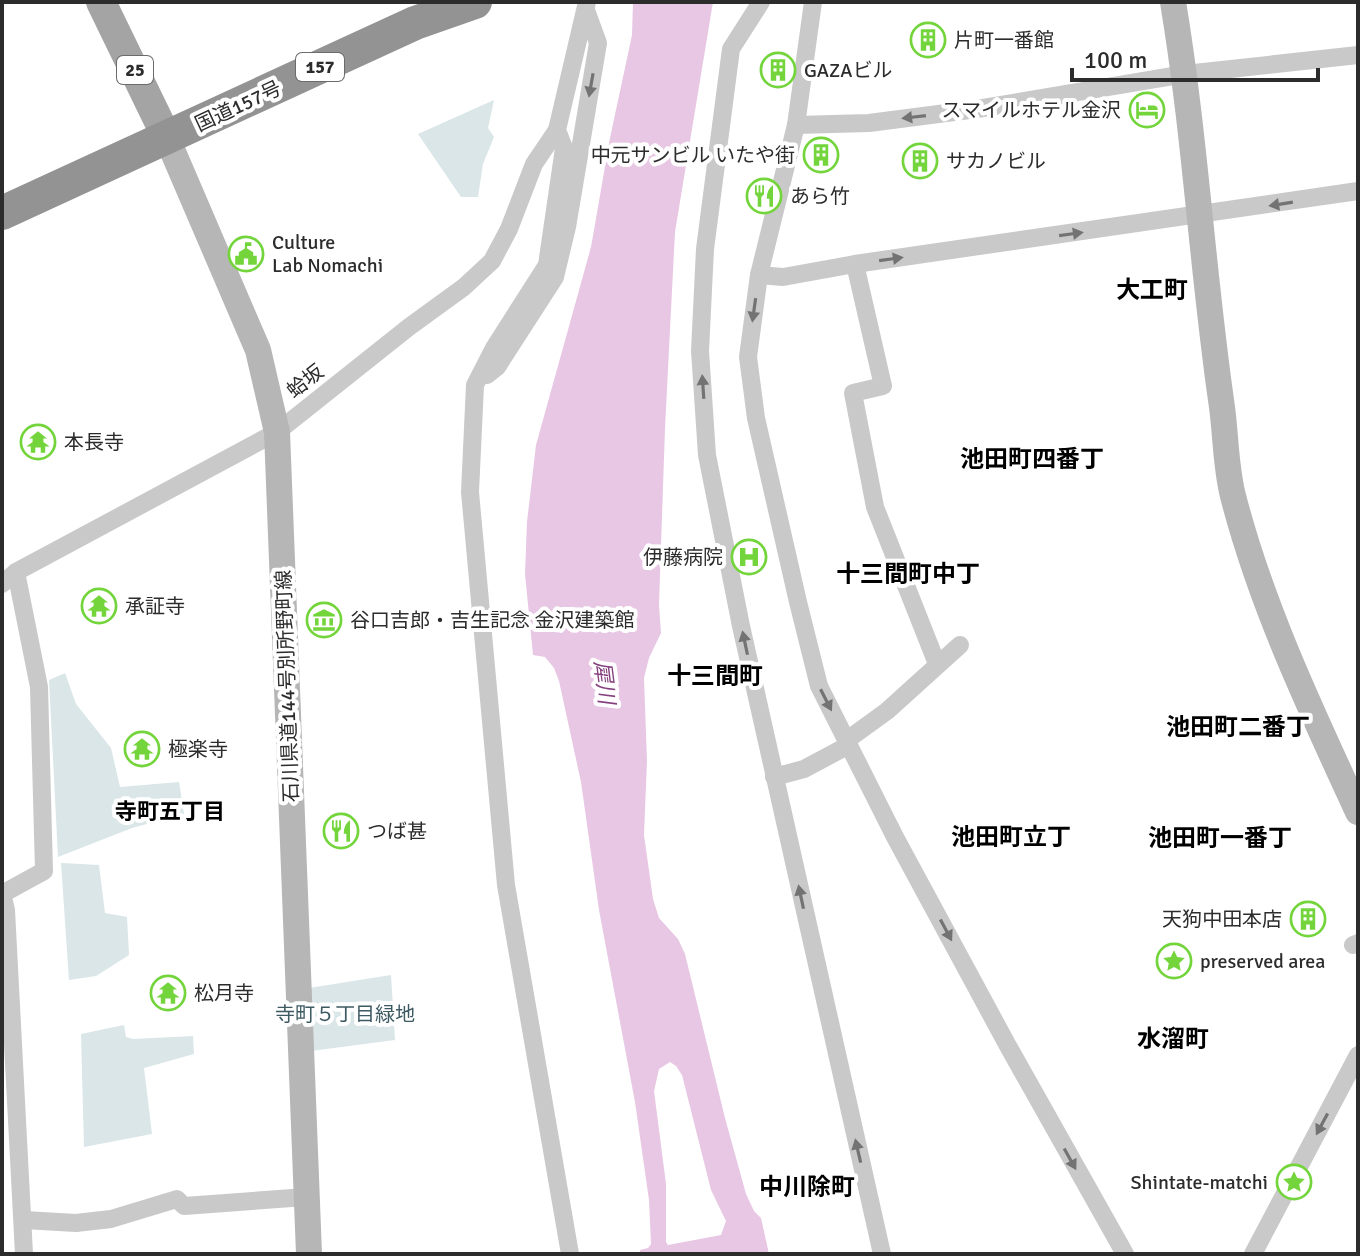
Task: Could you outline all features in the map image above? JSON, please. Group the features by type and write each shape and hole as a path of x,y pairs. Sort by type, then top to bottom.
{"highway":[{"name":"国道157号","path":"2,213 415,23 475,2"}],"main road":[{"name":"25","path":"101,2 167,138"},
{"path":"1173,2 1185,74 1232,493 1276,622 1358,812"},
{"name":"石川県道144号別所野町線","path":"167,138 258,350 277,432 309,1254"}],"street":[{"path":"761,2 731,49 705,249 700,351 707,455 774,777 882,1254"},
{"path":"813,2 796,125 759,275 748,357 756,418 819,686 1001,1032 1125,1254"},
{"path":"570,1254 506,885 470,492 475,385 494,348 547,265 564,148 557,130 586,6"},
{"path":"475,385 497,367 555,277 567,227 598,43 586,6"},
{"path":"796,125 869,123 977,109 1185,74 1358,55"},
{"name":"蛤坂","path":"9,578 277,432 464,287 492,261 509,229 534,164 557,130"},
{"path":"759,275 783,277 1358,191"},
{"path":"855,264 883,386 853,393 875,507 937,664"},
{"path":"9,578 39,687 44,871 2,894 6,910 24,1254"},
{"path":"774,777 804,769 848,742 960,645"},
{"path":"1253,1254 1358,1055"},
{"path":"24,1220 76,1223 111,1219 177,1199 184,1206 306,1197"}],"green space":[{"path":"494,100 488,128 494,137 483,164 478,197 461,197 418,134"},
{"path":"65,673 76,704 111,748 120,787 179,782 184,814 132,828 58,857 49,680"},
{"path":"61,863 99,865 105,913 127,917 129,955 96,976 69,980"},
{"name":"寺町５丁目緑地","path":"391,975 395,1040 311,1051 309,988"},
{"path":"124,1025 126,1037 133,1039 193,1036 194,1054 144,1068 152,1134 84,1147 81,1034"}],"water":[{"name":"犀川","path":"633,2 713,2 675,232 665,428 659,605 661,633 644,678 647,761 644,835 653,899 659,918 678,939 685,954 746,1194 761,1218 769,1254 640,1254 640,1250 651,1244 649,1200 635,1102 599,910 581,782 559,681 545,657 533,655 525,574 527,522 536,445 591,247 632,35","holes":["670,1062 682,1075 711,1190 726,1221 721,1235 668,1245 666,1184 654,1091 659,1069"]}],"place":[{"name":"片町一番館","path":"928,40"},
{"name":"GAZAビル","path":"778,70"},
{"name":"スマイルホテル金沢","path":"1147,110"},
{"name":"中元サンビル いたや街","path":"821,155"},
{"name":"サカノビル","path":"920,161"},
{"name":"あら竹","path":"764,196"},
{"name":"Culture Lab Nomachi","path":"246,254"},
{"name":"本長寺","path":"38,442"},
{"name":"伊藤病院","path":"749,557"},
{"name":"承証寺","path":"99,606"},
{"name":"谷口吉郎・吉生記念 金沢建築館","path":"324,620"},
{"name":"極楽寺","path":"142,749"},
{"name":"つば甚","path":"341,831"},
{"name":"天狗中田本店","path":"1308,919"},
{"name":"preserved area","path":"1174,961"},
{"name":"松月寺","path":"168,993"},
{"name":"Shintate-matchi","path":"1294,1182"}],"district":[{"name":"大工町","path":"1152,290"},
{"name":"池田町四番丁","path":"1032,459"},
{"name":"十三間町中丁","path":"908,574"},
{"name":"十三間町","path":"715,676"},
{"name":"池田町二番丁","path":"1238,727"},
{"name":"寺町五丁目","path":"170,811"},
{"name":"池田町立丁","path":"1011,837"},
{"name":"池田町一番丁","path":"1220,838"},
{"name":"水溜町","path":"1173,1039"},
{"name":"中川除町","path":"807,1187"}]}
